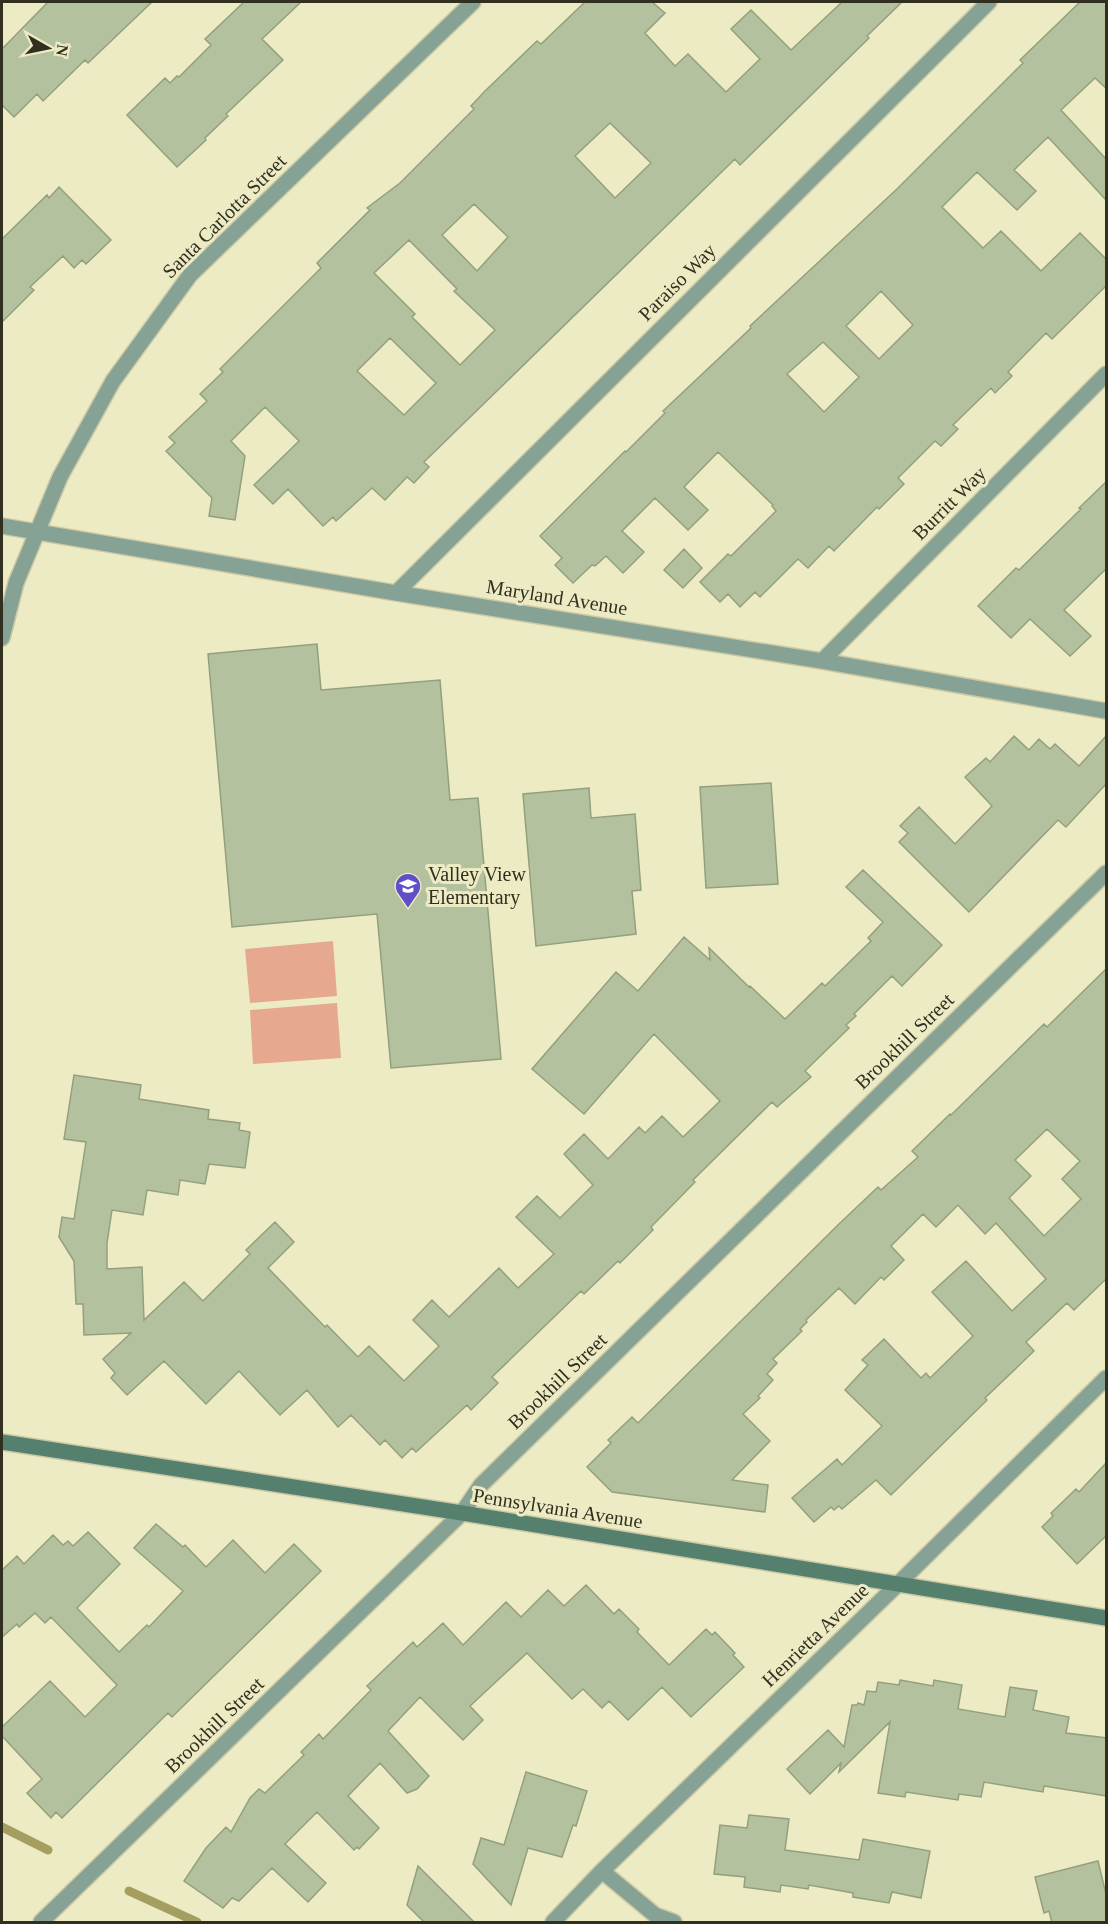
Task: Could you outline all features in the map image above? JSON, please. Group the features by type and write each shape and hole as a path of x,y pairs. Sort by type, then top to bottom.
{"main road":[{"name":"Pennsylvania Avenue","path":"2,1442 462,1513 1107,1618"}],"street":[{"name":"Santa Carlotta Street","path":"2,638 16,583 60,477 113,381 190,275 473,2"},
{"name":"Paraiso Way","path":"396,593 989,2"},
{"name":"Burritt Way","path":"822,661 1107,374"},
{"name":"Maryland Avenue","path":"2,526 396,593 822,661 1107,711"},
{"name":"Brookhill Street","path":"40,1923 462,1513 481,1485 1107,873"},
{"name":"Henrietta Avenue","path":"553,1923 602,1871 1107,1378"},
{"path":"602,1871 655,1916 674,1923"}],"shaded area":[{"path":"333,941 337,996 250,1003 245,949"},
{"path":"337,1003 341,1058 253,1064 250,1010"}],"building":[{"path":"48,2 152,2 88,63 85,60 43,101 37,94 14,117 2,105 2,49"},
{"path":"244,2 301,2 262,39 283,60 226,114 228,116 205,138 206,140 177,167 127,115 165,78 170,83 177,76 179,77 211,45 205,39"},
{"path":"585,2 652,2 665,13 645,33 675,66 688,54 726,92 760,59 731,29 751,10 791,50 842,2 902,2 867,36 869,38 740,165 735,159 424,462 429,467 414,483 407,477 385,500 372,488 336,521 333,517 323,526 288,489 273,504 254,485 299,441 265,407 231,441 245,456 235,520 209,516 212,498 166,451 175,443 169,437 207,401 200,394 223,372 220,369 321,268 317,263 370,210 367,208 400,183 474,109 471,106 485,91 537,41 541,44","holes":["610,123 651,163 615,198 575,156","474,204 508,237 477,271 442,235","409,240 457,289 454,291 495,330 460,365 412,317 415,314 374,273","390,338 436,383 404,415 357,371"]},
{"path":"1080,2 1107,2 1107,89 1095,78 1061,110 1107,160 1107,201 1048,137 1014,170 1036,191 1017,210 977,172 942,207 983,248 1001,231 1041,271 1080,233 1107,260 1107,285 1052,339 1046,333 1008,372 1012,376 995,393 991,388 953,425 958,429 941,446 935,441 898,478 904,484 879,509 877,507 834,551 829,546 808,568 798,559 760,597 755,592 740,607 728,594 720,602 700,582 728,554 731,556 776,511 773,505 718,452 684,487 708,510 688,530 655,498 622,531 644,552 623,573 606,556 595,566 592,565 573,583 555,565 562,558 540,536 665,413 663,411 751,328 750,326 898,188 1023,63 1020,60","holes":["881,291 913,325 879,359 846,326","823,342 859,377 824,412 787,374"]},
{"path":"59,187 111,240 86,264 82,260 74,268 63,256 30,287 34,290 2,322 2,239 47,195 49,198"},
{"path":"1107,481 1107,568 1064,610 1091,636 1070,656 1030,619 1011,638 978,606 1016,568 1019,570"},
{"path":"684,549 702,568 683,588 664,570"},
{"path":"317,644 321,690 440,680 450,800 478,798 501,1059 391,1068 377,914 232,927 208,654"},
{"path":"1107,735 1107,783 1066,827 1058,820 969,912 899,842 908,833 900,826 919,807 955,844 992,806 965,777 986,758 990,762 1014,736 1029,750 1039,739 1050,749 1055,744 1079,766"},
{"path":"771,783 778,884 706,888 700,787"},
{"path":"589,788 591,818 635,814 641,890 632,891 636,934 536,946 523,794"},
{"path":"863,870 942,945 902,986 892,976 854,1014 856,1016 846,1025 849,1028 805,1071 811,1077 777,1107 772,1102 693,1180 695,1182 651,1227 653,1230 620,1263 618,1261 584,1294 581,1291 492,1377 498,1383 471,1410 467,1405 416,1452 412,1448 402,1458 385,1440 380,1445 351,1415 338,1427 307,1390 280,1415 239,1371 206,1404 164,1361 127,1395 111,1378 115,1373 103,1359 131,1333 84,1335 83,1304 76,1304 74,1261 59,1237 62,1217 74,1219 86,1142 64,1139 74,1075 141,1085 139,1099 209,1110 208,1119 240,1123 239,1130 250,1132 245,1168 209,1164 205,1184 180,1180 178,1195 147,1190 143,1215 112,1210 107,1243 107,1269 142,1267 144,1320 184,1282 203,1301 250,1254 246,1250 275,1222 294,1242 268,1268 325,1327 327,1325 358,1357 369,1346 404,1381 439,1346 413,1320 432,1300 449,1317 499,1268 518,1288 554,1254 516,1217 537,1196 560,1218 593,1185 564,1154 584,1134 608,1159 639,1127 645,1133 662,1116 683,1137 720,1101 654,1034 584,1114 532,1069 616,972 638,991 684,937 710,960 709,948 785,1019 822,983 825,986 871,941 868,938 883,922 846,887"},
{"path":"1107,968 1107,1278 1074,1310 1067,1303 1026,1342 1034,1351 891,1495 876,1480 842,1509 839,1506 834,1510 831,1507 814,1522 792,1498 837,1459 842,1465 882,1426 845,1390 868,1365 862,1360 884,1339 921,1378 926,1373 930,1378 973,1336 932,1292 966,1261 1012,1311 1046,1279 996,1223 985,1234 958,1205 936,1227 923,1214 891,1246 904,1260 884,1280 881,1277 855,1304 839,1288 806,1320 807,1322 800,1329 802,1331 773,1359 777,1363 767,1374 773,1380 758,1396 760,1398 743,1414 770,1441 732,1480 768,1485 765,1512 612,1492 587,1467 611,1443 608,1440 632,1417 638,1423 839,1224 878,1187 881,1190 918,1157 912,1151 950,1114 1044,1024 1047,1027","holes":["1047,1129 1080,1161 1062,1179 1081,1199 1044,1236 1009,1198 1031,1176 1015,1160"]},
{"path":"1107,1462 1107,1535 1077,1564 1042,1527 1053,1516 1051,1513 1076,1489 1079,1492"},
{"path":"156,1524 183,1547 185,1545 206,1567 233,1540 265,1573 294,1544 321,1571 172,1717 168,1713 62,1818 56,1812 51,1818 27,1793 42,1779 2,1736 2,1727 50,1681 85,1717 117,1685 51,1617 45,1623 35,1613 19,1627 17,1624 2,1637 2,1570 17,1556 24,1564 53,1535 63,1545 68,1541 73,1546 88,1532 120,1564 77,1608 119,1652 147,1625 149,1627 183,1591 134,1548"},
{"path":"586,1585 614,1614 619,1609 639,1629 637,1632 669,1665 706,1629 712,1635 715,1632 735,1653 733,1655 744,1667 691,1717 662,1687 628,1720 609,1701 602,1708 583,1689 572,1699 527,1653 470,1706 483,1720 463,1740 420,1697 388,1731 429,1776 417,1789 407,1793 380,1763 348,1796 379,1828 359,1849 357,1847 354,1850 317,1812 285,1844 326,1883 308,1902 272,1868 239,1901 232,1898 223,1908 184,1881 206,1848 226,1827 231,1832 250,1798 259,1789 265,1793 304,1755 301,1752 319,1734 323,1739 371,1690 367,1686 413,1642 417,1647 443,1623 463,1645 506,1602 521,1617 548,1590 564,1606"},
{"path":"900,1680 933,1686 934,1680 962,1685 958,1709 1005,1717 1010,1687 1037,1691 1033,1710 1069,1717 1066,1733 1107,1738 1107,1796 1044,1786 1043,1792 984,1782 981,1797 959,1794 958,1800 906,1792 905,1797 878,1793 890,1722 839,1772 841,1763 810,1794 787,1769 828,1730 844,1747 852,1705 858,1703 864,1705 867,1691 876,1692 878,1682 899,1685"},
{"path":"526,1772 587,1791 576,1826 573,1825 562,1857 528,1848 511,1905 473,1864 481,1838 504,1845"},
{"path":"749,1815 789,1819 785,1850 859,1860 863,1839 930,1851 921,1898 892,1892 889,1903 853,1897 853,1893 809,1885 808,1889 781,1885 780,1892 744,1887 745,1877 714,1874 720,1825 747,1828"},
{"path":"1098,1861 1106,1894 1106,1923 1052,1923 1049,1911 1044,1913 1035,1877"},
{"path":"418,1866 475,1923 425,1923 407,1905"}],"waterway":[{"path":"2,1827 48,1850"},
{"path":"129,1891 197,1922"}],"place":[{"name":"Valley View Elementary","path":"408,909"}]}
